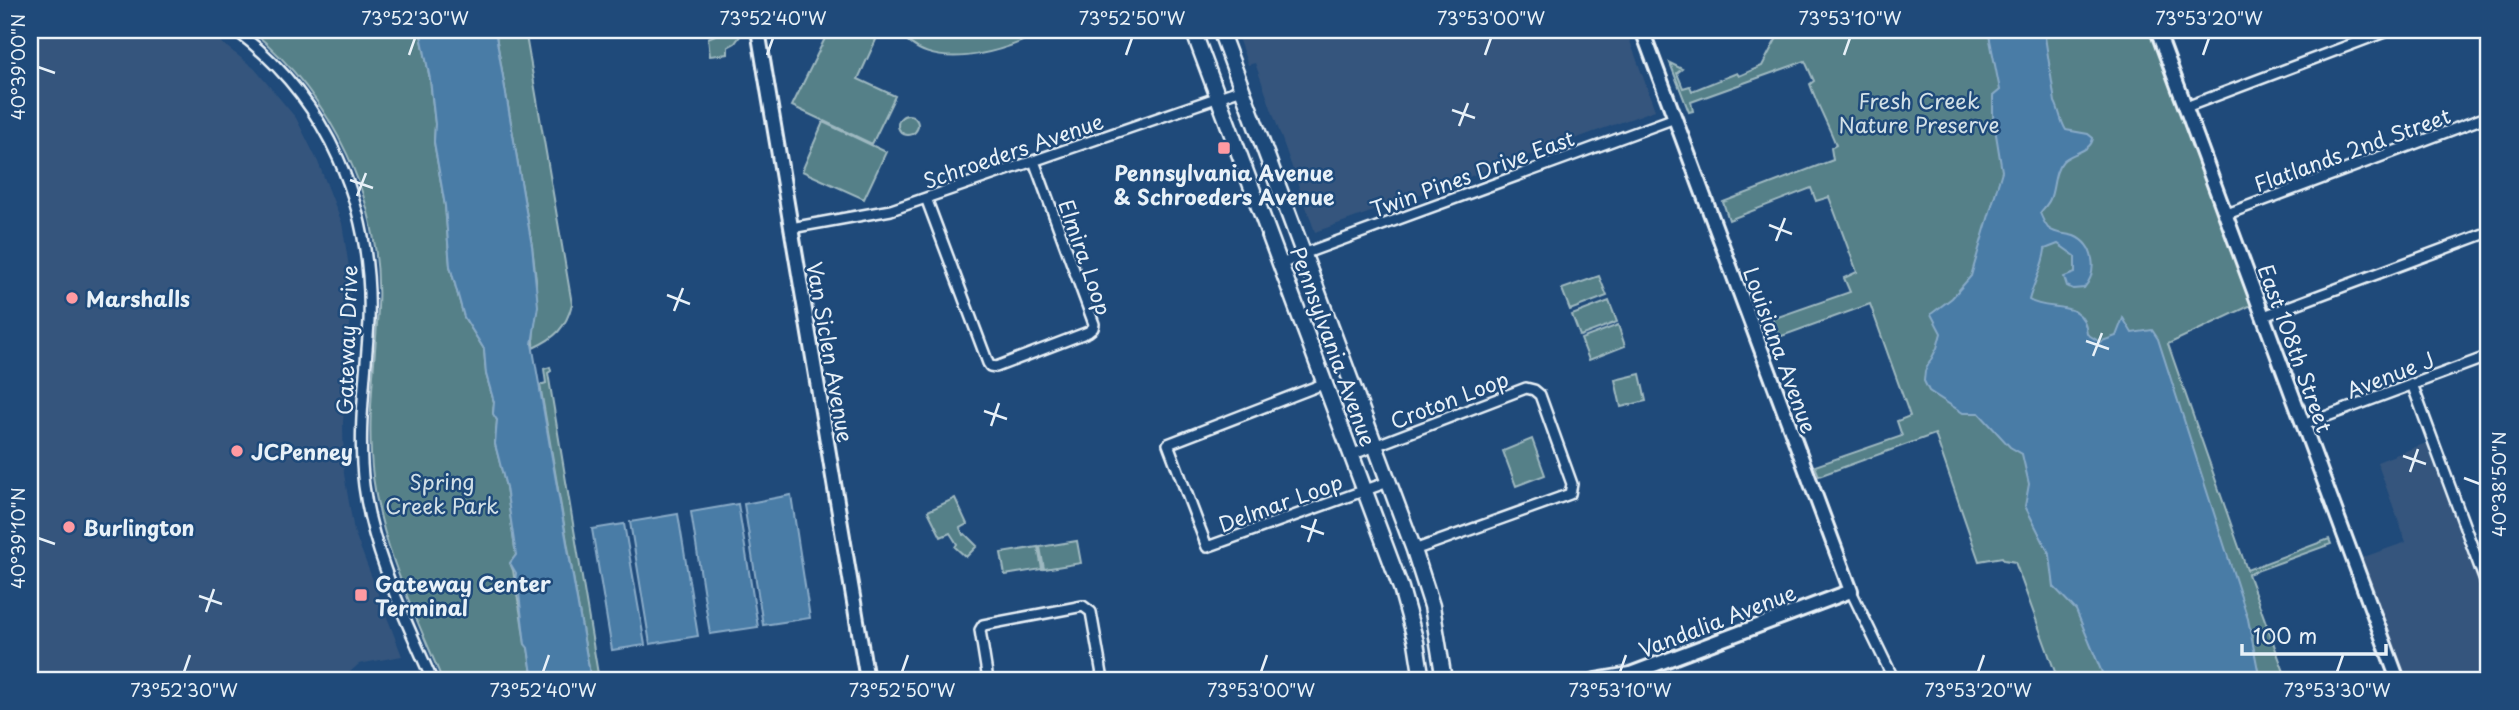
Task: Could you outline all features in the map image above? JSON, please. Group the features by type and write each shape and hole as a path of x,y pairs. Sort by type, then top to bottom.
{"main road":[{"name":"Pennsylvania Avenue","path":"1193,30 1282,264 1323,384 1409,613 1422,680"},
{"name":"Pennsylvania Avenue","path":"1220,30 1414,550 1432,606 1444,680"}],"street":[{"name":"Gateway Drive","path":"235,30 275,66 308,104 339,161 359,213 366,250 369,292 361,425 366,498 382,562 432,680"},
{"name":"Van Siclen Avenue","path":"758,30 867,680"},
{"name":"Louisiana Avenue","path":"1642,30 1851,591 1894,680"},
{"name":"East 108th Street","path":"2157,30 2398,680"},
{"path":"2186,107 2390,30"},
{"name":"Schroeders Avenue","path":"791,228 891,210 1242,89"},
{"name":"Flatlands 2nd Street","path":"2227,214 2489,116"},
{"name":"Twin Pines Drive East","path":"1282,264 1675,118"},
{"name":"Elmira Loop","path":"926,198 988,363 996,367 1088,332 1094,324 1034,161"},
{"path":"2263,316 2489,232"},
{"name":"Avenue J","path":"2303,425 2489,356"},
{"name":"Delmar Loop","path":"1323,384 1168,444 1207,547 1388,482"},
{"path":"2412,384 2489,592"},
{"name":"Croton Loop","path":"1351,455 1526,388 1540,395 1572,484 1570,494 1414,550"},
{"name":"Vandalia Avenue","path":"1595,680 1630,674 1851,591"},
{"path":"988,680 981,630 983,625 987,622 1083,606 1091,612 1102,680"}],"shaded area":[{"path":"30,30 205,30 254,68 296,118 318,162 342,223 349,267 351,312 343,422 344,474 354,531 402,656 359,664 341,680 30,680"},
{"path":"420,30 495,30 532,246 538,306 532,344 591,680 533,680 525,644 519,594 515,585 516,573 510,563 516,555 506,487 495,444 497,420 493,414 494,402 486,374 484,349 464,317 450,266 445,206 434,142 435,124 430,79"},
{"path":"1235,30 1626,30 1655,110 1315,232 1255,63 1248,65"},
{"path":"1988,30 2044,30 2055,102 2064,127 2093,138 2089,146 2060,165 2050,199 2040,213 2051,230 2074,236 2086,246 2093,267 2088,282 2084,288 2073,289 2067,286 2064,277 2075,273 2075,256 2058,244 2045,249 2029,300 2037,304 2073,310 2084,322 2087,334 2100,342 2116,336 2123,318 2132,333 2152,330 2158,339 2248,619 2260,680 2105,680 2076,610 2054,587 2050,555 2025,506 2029,484 2022,454 2010,447 1979,413 1963,413 1929,391 1924,381 1925,371 1937,348 1941,333 1931,314 1952,298 1971,276 2002,171 1993,116 1993,96 2000,90"},
{"path":"2426,443 2489,611 2489,680 2407,680 2361,558 2406,542 2377,462"},
{"path":"791,495 810,618 763,625 744,504"},
{"path":"738,504 758,627 710,634 691,512"},
{"path":"678,514 698,636 650,644 630,522"},
{"path":"624,524 645,645 612,650 592,529"}],"green space":[{"name":"Spring Creek Park","path":"251,30 420,30 430,79 435,124 434,142 445,206 450,266 464,317 484,349 486,374 494,402 493,413 497,420 495,444 506,487 516,555 510,563 514,572 533,680 442,680 391,552 377,503 371,456 371,414 378,308 377,268 372,229 362,191 329,120 306,87 280,57"},
{"path":"495,30 525,30 572,304 558,331 533,348 536,280 532,246"},
{"path":"739,30 740,36 728,47 728,54 710,56 708,38 715,35 715,31"},
{"path":"829,30 880,31 858,79 895,96 872,144 792,106"},
{"path":"900,30 1043,30 1010,46 989,52 946,56 927,53 911,44"},
{"name":"Fresh Creek Nature Preserve","path":"1781,30 1995,30 2008,173 1990,415 2025,452 2111,680 2058,680 2015,562 2002,557 1979,561 1935,434 1819,476 1815,466 1902,436 1897,421 1910,416 1870,304 1779,337 1772,319 1850,292 1844,278 1857,272 1829,197 1816,201 1811,188 1729,220 1723,202 1833,160 1831,148 1836,145 1810,84 1814,81 1805,61 1691,102 1693,111 1689,112 1670,63 1682,69 1677,73 1683,88 1690,86 1692,91 1762,66"},
{"name":"Fresh Creek Nature Preserve","path":"2036,30 2157,30 2258,302 2168,344 2247,570 2329,539 2331,544 2248,574 2287,680 2252,680 2099,346 2027,306 2036,213 2051,133"},
{"path":"908,115 915,118 918,125 915,132 908,135 901,132 898,125 901,118"},
{"path":"823,122 886,152 864,199 802,171"},
{"path":"1599,276 1607,296 1570,310 1562,289"},
{"path":"1609,301 1617,322 1580,336 1572,315"},
{"path":"1618,325 1625,346 1589,360 1581,339"},
{"path":"550,367 551,371 548,373 599,680 591,680 540,385 546,383 544,369"},
{"path":"1640,374 1646,401 1621,407 1615,380"},
{"path":"1532,439 1545,475 1516,486 1503,451"},
{"path":"955,498 967,524 960,528 963,535 977,546 966,557 955,547 957,544 950,533 941,537 928,511"},
{"path":"1077,541 1081,563 1044,569 1040,547"},
{"path":"1038,547 1042,569 1005,575 1001,553"}],"place":[{"name":"Pennsylvania Avenue & Schroeders Avenue","path":"1224,148"},
{"name":"Marshalls","path":"72,298"},
{"name":"JCPenney","path":"237,451"},
{"name":"Burlington","path":"69,527"},
{"name":"Gateway Center Terminal","path":"361,595"}]}
